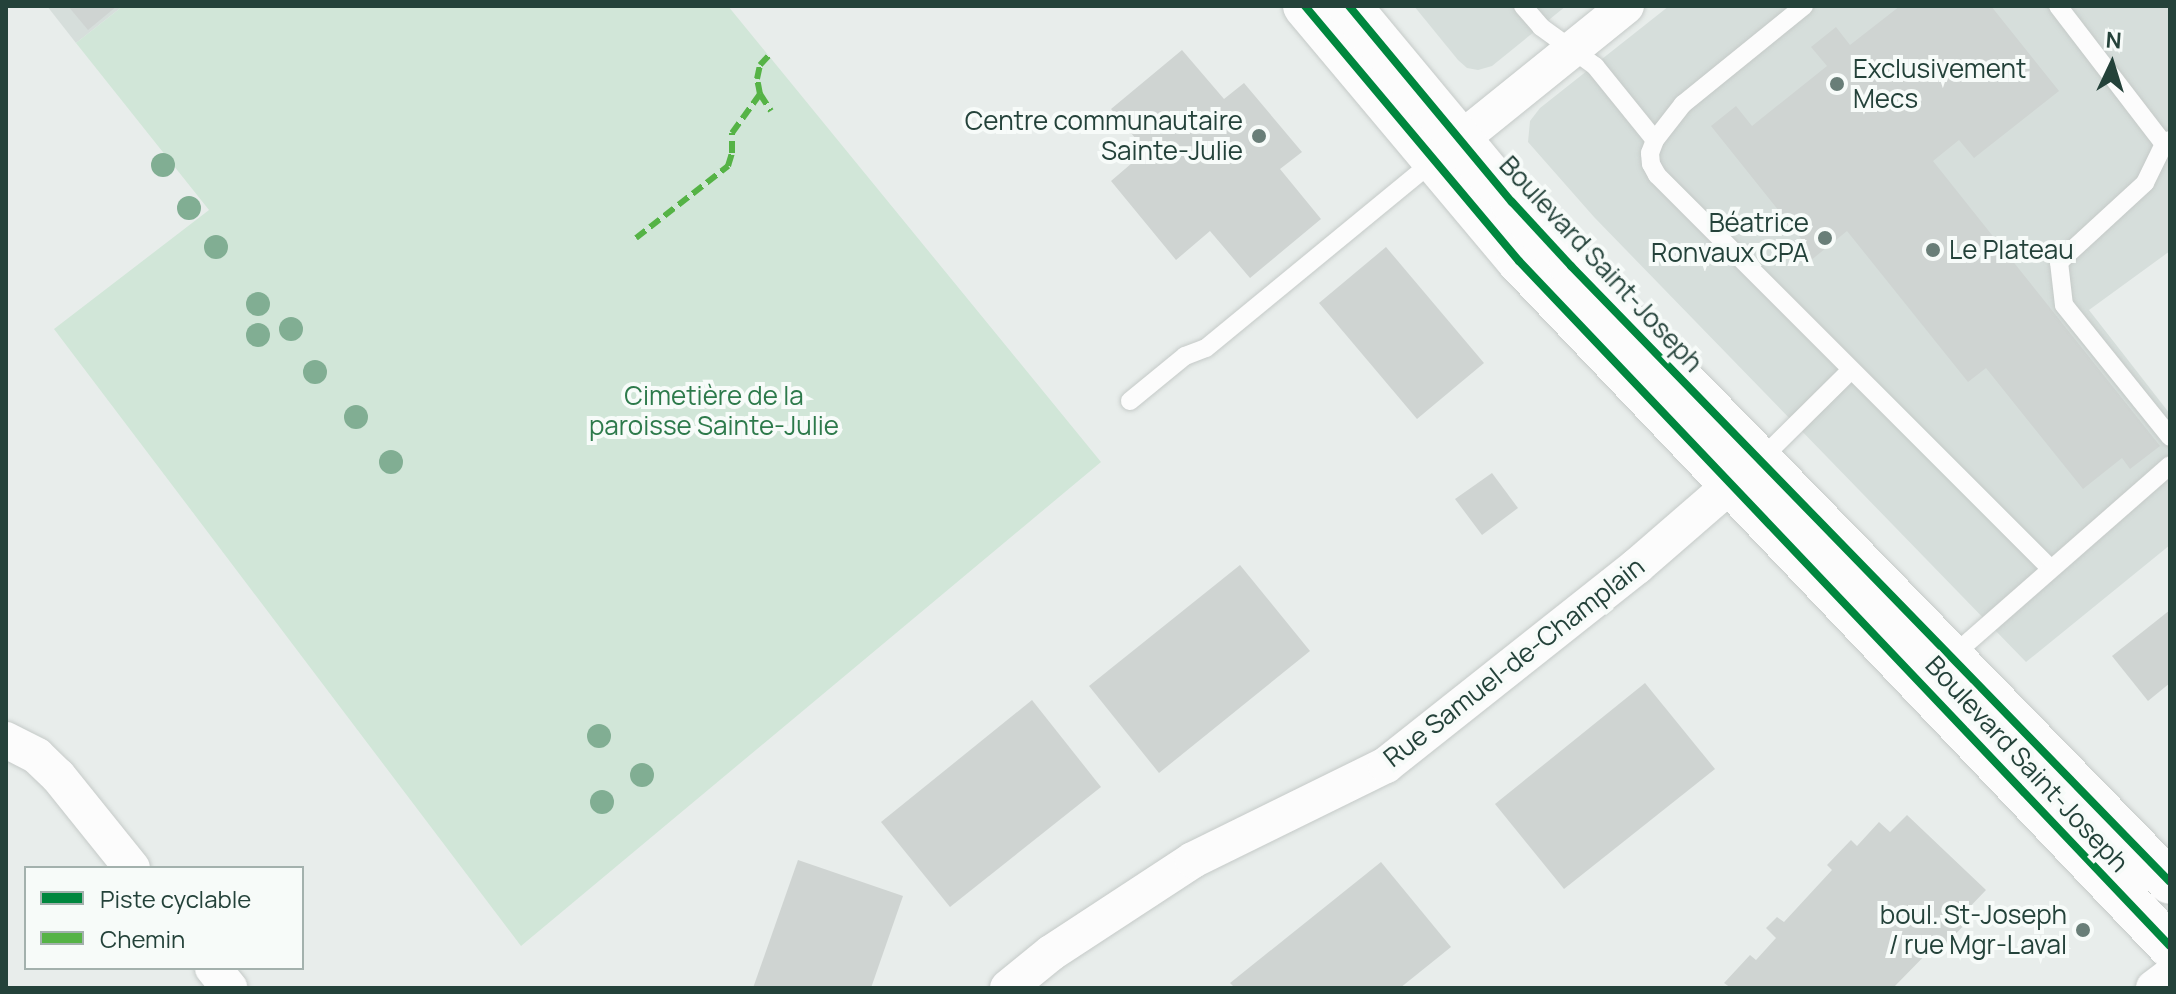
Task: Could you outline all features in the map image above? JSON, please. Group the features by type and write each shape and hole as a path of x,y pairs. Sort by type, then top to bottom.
{"street":[{"name":"Boulevard Saint-Joseph","path":"1305,6 1447,150"},
{"name":"Boulevard Saint-Joseph","path":"1349,6 1519,261 1745,472 1951,657 2170,882"},
{"path":"1447,150 1626,6"},
{"name":"Boulevard Saint-Joseph","path":"1745,472 2170,946"},
{"name":"Rue Samuel-de-Champlain","path":"1008,988 1051,953 1193,860 1386,765 1637,566 1745,472"},
{"path":"6,740 37,756 58,776 130,866"},
{"path":"215,970 229,988"},
{"path":"2154,988 2170,976"}],"lane":[{"path":"1523,6 1541,27 1595,66 1655,140"},
{"path":"1804,6 1683,104 1655,140 1650,153 1657,175 2050,568"},
{"path":"2058,6 2167,142 2145,183 2059,262 2064,305 2170,437"},
{"path":"1130,401 1185,356 1206,348 1447,150"},
{"path":"1745,472 1851,370"},
{"path":"1951,657 2170,465"}],"shaded area":[{"path":"47,6 123,6 76,43"},
{"path":"1414,6 1566,6 1492,66 1478,70 1467,68 1458,60"},
{"path":"1669,6 2170,6 2170,251 2089,310 2170,414 2170,545 2026,662 1594,217 1528,142 1530,121 1540,108"}],"green space":[{"name":"Cimetière de la paroisse Sainte-Julie","path":"123,6 728,6 1101,462 521,946 54,329 209,210 76,43"}],"building":[{"path":"68,6 117,6 88,30"},
{"name":"Le Plateau","path":"1900,6 1991,6 2059,91 1974,158 1959,140 1933,161 2160,446 2130,469 2122,458 2083,489 1986,368 1968,382 1847,231 1810,261 1798,246 1803,241 1711,126 1736,106 1752,126 1827,66 1811,47 1836,27 1850,45"},
{"path":"1182,50 1224,99 1244,83 1302,152 1280,169 1321,219 1250,278 1210,231 1176,260 1111,181 1146,151 1111,109"},
{"path":"1386,247 1484,363 1417,419 1319,303"},
{"path":"1492,473 1518,508 1482,535 1455,499"},
{"path":"1240,565 1310,651 1159,773 1089,686"},
{"path":"2170,610 2170,683 2148,701 2112,656"},
{"path":"1645,683 1715,769 1564,889 1495,804"},
{"path":"1032,700 1101,787 950,907 881,822"},
{"path":"1907,815 1986,890 1963,914 1969,920 1944,946 1939,941 1893,988 1731,988 1724,983 1750,955 1756,960 1776,938 1766,928 1777,917 1784,922 1832,870 1827,865 1851,840 1857,846 1879,822 1890,832"},
{"path":"798,860 903,896 871,988 753,988"},
{"path":"1381,862 1451,947 1400,988 1235,988 1230,983"}],"marked path":[{"path":"636,238 728,166 732,153 732,133 760,94 757,79 760,65 771,53"},
{"path":"760,94 771,111"}],"cycle path":[{"path":"1305,6 1519,261 2170,946"},
{"path":"1349,6 1512,202 1571,266 2170,882"}],"place":[{"name":"Exclusivement Mecs","path":"1837,84"},
{"name":"Centre communautaire Sainte-Julie","path":"1259,136"},
{"name":"Béatrice Ronvaux CPA","path":"1825,238"},
{"name":"Le Plateau","path":"1933,250"},
{"name":"boul. St-Joseph / rue Mgr-Laval","path":"2083,930"}]}
